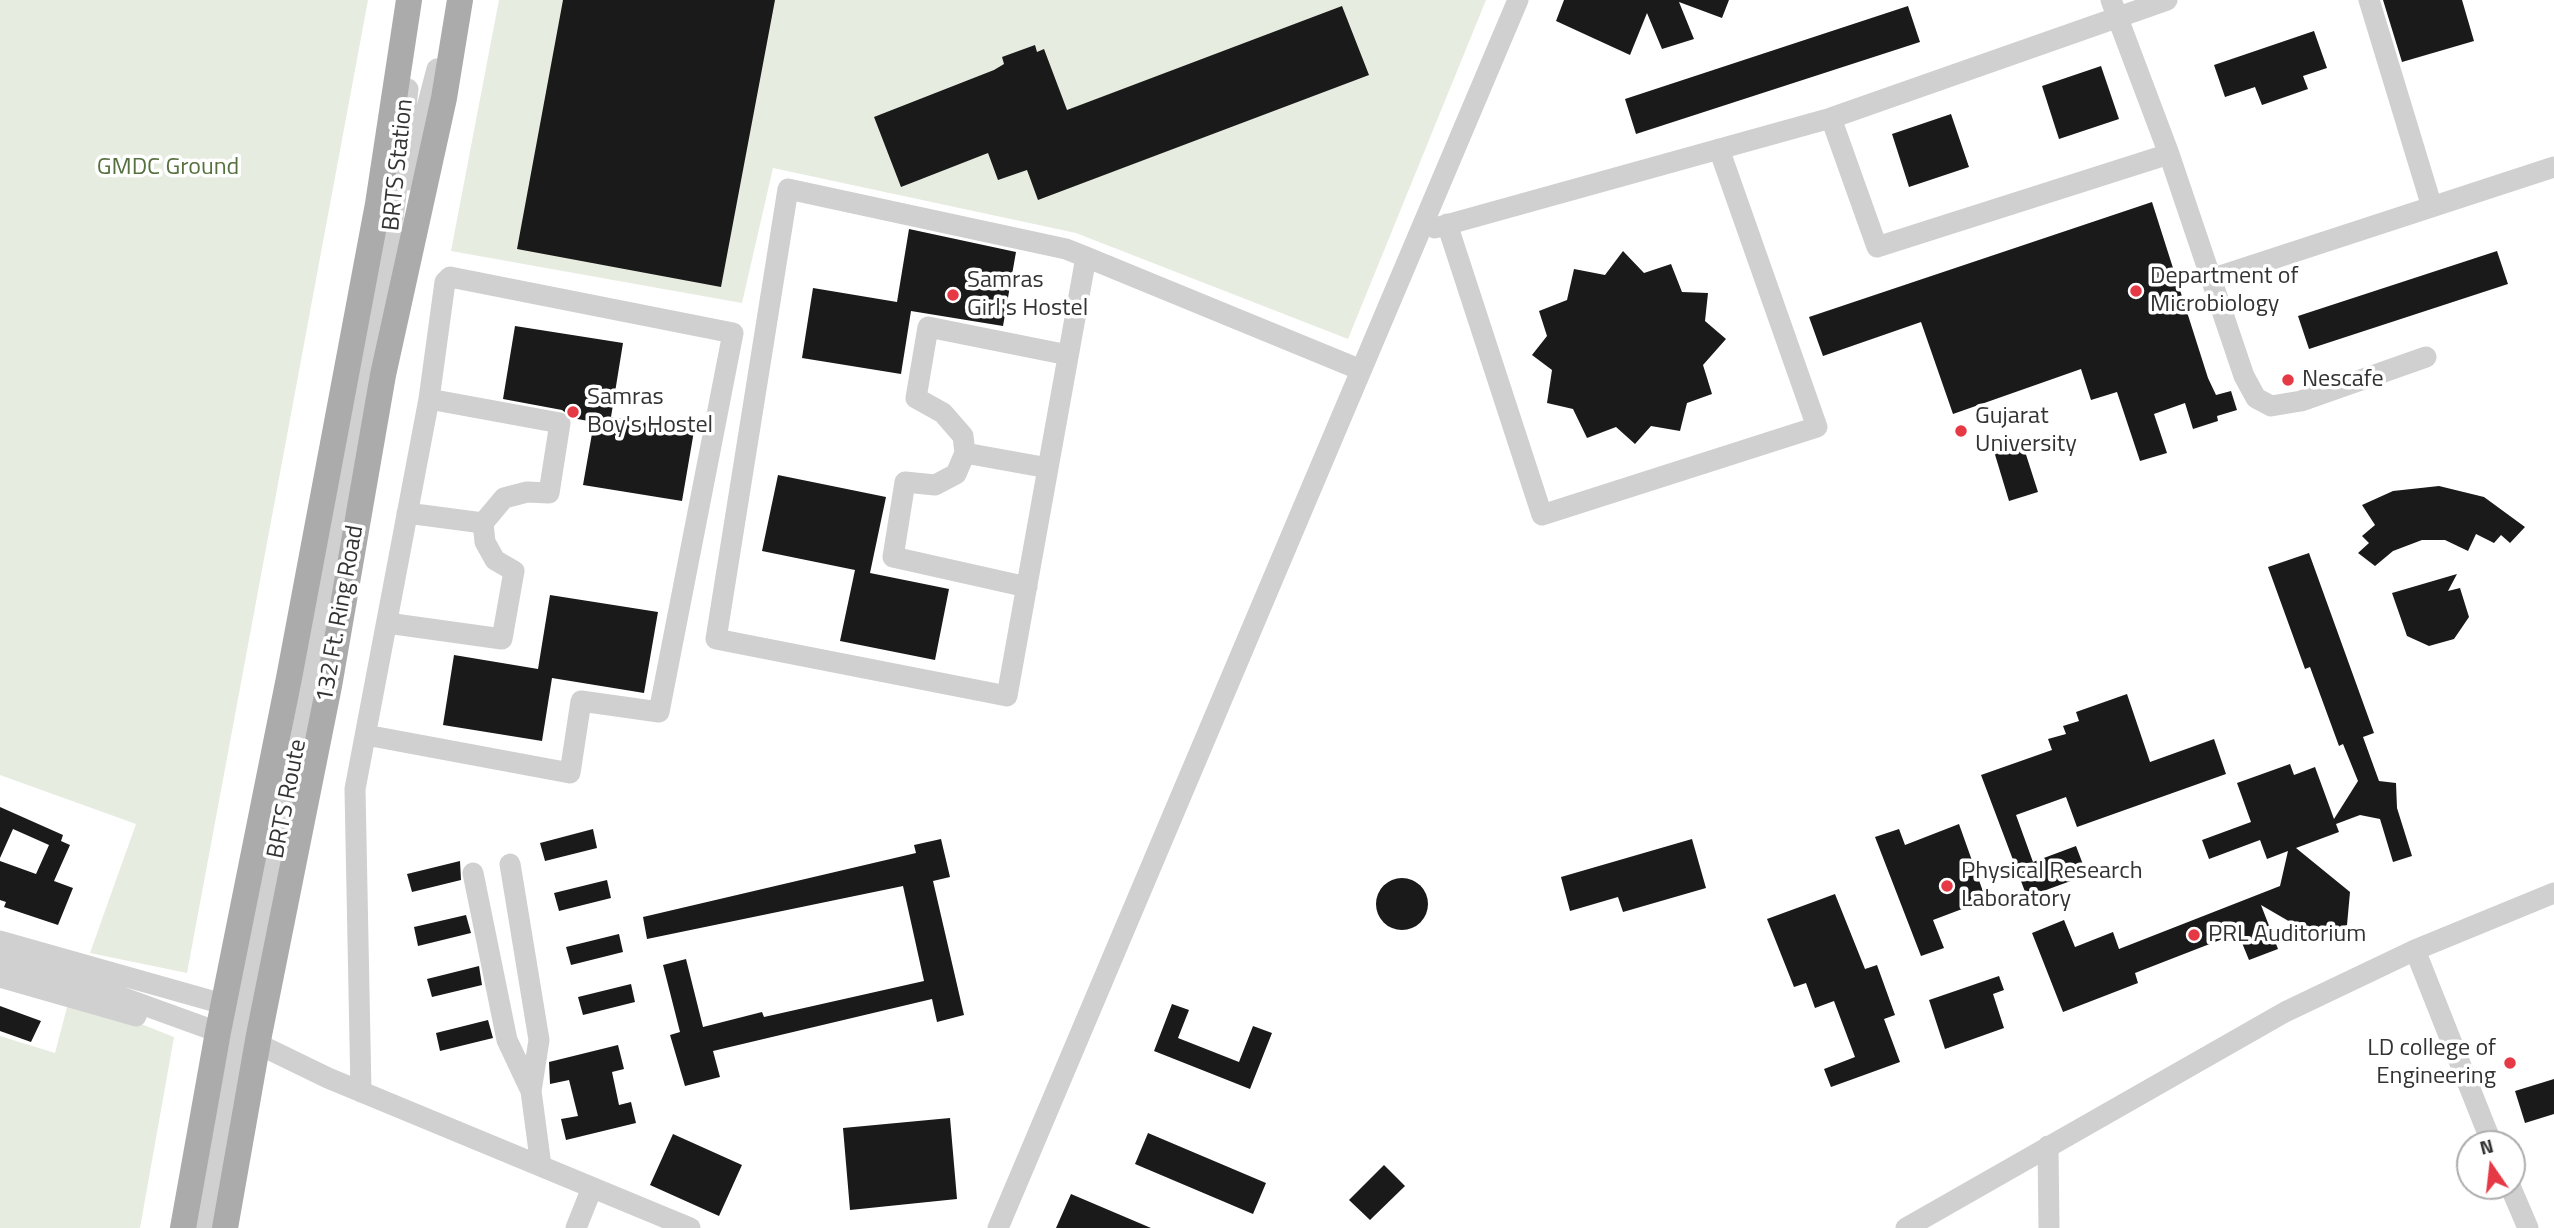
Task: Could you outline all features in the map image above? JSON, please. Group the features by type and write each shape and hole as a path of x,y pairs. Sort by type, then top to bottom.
{"main road":[{"name":"132 Ft. Ring Road","path":"183,1228 223,1004 289,678 378,204 409,0"},
{"name":"132 Ft. Ring Road","path":"225,1228 258,1044 329,686 383,375 444,98 460,0"}],"street":[{"name":"BRTS Station","path":"390,246 421,0"},
{"name":"BRTS Station","path":"390,246 434,84 448,0"},
{"path":"998,1228 1518,0"},
{"path":"1420,232 1831,118 2113,10 2167,0"},
{"path":"2369,0 2432,207"},
{"path":"2113,10 2169,154 2244,376 2256,398 2271,406 2301,401 2426,358"},
{"path":"1831,118 1877,247 2169,154"},
{"path":"1447,224 1542,515 1817,427 1719,149"},
{"path":"2211,279 2554,167"},
{"path":"1086,257 1007,696 716,639 788,188 1066,249 1086,257 1361,370"},
{"name":"BRTS Route","path":"206,1228 251,979 298,754 390,246"},
{"path":"361,1092 355,789 429,399 445,282 450,277 733,333 659,712 581,701 570,773 366,735"},
{"path":"1027,587 892,557 905,482 935,485 956,474 965,453 963,436 943,413 916,398 928,327 1068,355"},
{"path":"387,623 502,639 514,571 495,560 485,542 483,523 504,498 527,492 549,493 560,423 429,399"},
{"path":"965,453 1048,468"},
{"path":"407,513 483,523"},
{"path":"510,864 540,1040 531,1091"},
{"path":"474,873 508,1040 531,1091 541,1166"},
{"path":"1906,1228 2285,1012 2415,950 2554,893"},
{"path":"0,928 199,985"},
{"path":"0,941 223,1004"},
{"path":"2415,950 2486,1130"},
{"path":"0,960 91,986 218,1032"},
{"path":"0,977 177,1028"},
{"path":"258,1044 361,1092 690,1228"},
{"path":"2048,1146 2049,1228"},
{"path":"576,1228 592,1188"},
{"path":"2516,1200 2528,1228"}],"green space":[{"name":"GMDC Ground","path":"0,0 368,0 187,973 90,953 136,824 0,775"},
{"path":"499,0 1486,0 1348,339 1076,233 773,168 742,303 451,251"},
{"path":"70,996 174,1037 140,1228 0,1228 0,1036 55,1053"}],"building":[{"path":"563,0 775,0 721,287 517,249"},
{"path":"1564,0 1729,0 1722,18 1679,2 1694,39 1662,49 1647,13 1630,55 1556,21"},
{"path":"2383,0 2462,0 2474,41 2402,62"},
{"path":"1342,6 1369,75 1038,200 1027,170 998,180 988,153 901,187 874,117 994,70 1004,64 1002,57 1035,45 1037,52 1044,49 1067,110"},
{"path":"1908,6 1920,42 1636,134 1625,99"},
{"path":"2314,31 2327,68 2303,76 2308,89 2262,105 2255,87 2225,97 2214,65"},
{"path":"2101,66 2119,119 2059,139 2042,86"},
{"path":"1951,114 1969,167 1909,187 1892,134"},
{"path":"2152,202 2208,378 2216,395 2231,391 2237,410 2217,416 2218,421 2193,429 2185,403 2154,414 2167,453 2140,461 2117,392 2091,400 2081,369 1953,414 1921,322 1823,356 1809,317"},
{"name":"Samras Girl's Hostel","path":"909,229 1016,252 1003,326 911,311 901,374 802,358 813,288 897,302"},
{"path":"1623,251 1644,273 1671,264 1682,292 1708,293 1705,321 1726,339 1703,365 1712,394 1687,403 1680,431 1651,426 1635,444 1616,427 1587,438 1573,409 1547,403 1552,370 1532,355 1547,336 1539,311 1567,300 1574,269 1605,275"},
{"path":"2497,251 2508,284 2309,349 2298,316"},
{"name":"Samras Boy's Hostel","path":"515,326 623,343 611,417 694,431 682,501 583,485 594,422 572,418 562,410 503,399"},
{"path":"2021,439 2038,492 2009,501 1993,448"},
{"path":"778,475 886,497 870,573 949,589 935,660 840,641 855,570 762,551"},
{"path":"2439,486 2484,497 2525,527 2510,543 2501,535 2494,543 2476,534 2468,551 2445,540 2422,540 2393,551 2375,566 2358,553 2369,543 2362,536 2375,525 2362,505 2393,491"},
{"path":"2309,553 2374,733 2363,737 2379,781 2396,783 2397,808 2412,856 2393,862 2380,819 2360,815 2336,824 2339,832 2296,848 2350,892 2347,925 2316,937 2261,905 2278,949 2249,960 2238,933 2135,973 2138,983 2063,1012 2032,933 2064,920 2075,947 2113,932 2119,949 2280,886 2288,851 2267,859 2260,840 2209,859 2202,840 2251,822 2237,783 2290,764 2294,775 2315,767 2334,819 2358,781 2343,744 2339,746 2310,667 2305,669 2268,567"},
{"path":"2457,574 2448,591 2460,588 2469,617 2454,639 2429,646 2407,636 2392,593"},
{"path":"550,595 658,612 644,693 552,678 542,741 443,725 454,655 538,669"},
{"path":"2127,694 2150,762 2214,739 2226,774 2077,827 2066,797 2016,815 2033,862 2076,846 2087,875 2027,897 1981,775 2052,750 2048,739 2066,734 2063,726 2079,721 2076,712"},
{"path":"0,807 63,835 61,841 70,845 54,881 73,888 58,925 4,907 6,902 0,900 0,861 36,874 49,845 13,829 0,858"},
{"path":"1959,824 1986,900 1933,920 1944,948 1921,956 1875,837 1899,829 1905,845"},
{"path":"593,829 597,848 545,861 540,843"},
{"path":"941,839 950,877 933,881 964,1015 937,1022 932,999 713,1051 720,1077 685,1086 670,1035 680,1032 663,965 686,959 703,1027 762,1012 764,1017 924,981 903,886 647,939 643,917 916,853 914,845"},
{"path":"1692,839 1706,888 1623,912 1618,897 1570,911 1561,877"},
{"path":"460,861 461,880 412,892 407,874"},
{"path":"1402,878 1412,880 1420,886 1426,894 1426,914 1420,922 1412,928 1402,930 1392,928 1384,922 1378,914 1376,904 1378,894 1384,886 1392,880"},
{"path":"607,880 611,898 559,911 554,893"},
{"path":"1835,894 1865,969 1877,965 1895,1015 1884,1019 1900,1062 1831,1087 1824,1069 1855,1057 1834,1001 1815,1008 1806,983 1794,987 1767,919"},
{"path":"466,915 471,933 418,946 414,927"},
{"path":"619,934 623,952 571,965 566,947"},
{"path":"479,966 482,985 432,997 427,979"},
{"path":"1999,976 2004,990 1993,994 2004,1028 1945,1049 1929,1000"},
{"path":"631,984 635,1002 583,1015 578,997"},
{"path":"1172,1004 1189,1010 1178,1038 1239,1062 1253,1026 1272,1033 1250,1089 1154,1051"},
{"path":"0,1006 41,1021 31,1042 0,1031"},
{"path":"488,1020 493,1038 440,1051 436,1033"},
{"path":"618,1045 624,1069 612,1072 619,1105 631,1102 636,1123 566,1140 561,1119 578,1116 569,1080 550,1084 549,1062"},
{"path":"2554,1079 2554,1114 2525,1123 2515,1091"},
{"path":"950,1118 957,1199 850,1210 843,1128"},
{"path":"1148,1133 1266,1183 1253,1214 1135,1164"},
{"path":"673,1134 742,1165 719,1216 650,1185"},
{"path":"1384,1165 1405,1186 1370,1220 1349,1200"},
{"path":"1071,1194 1151,1228 1056,1228"}],"place":[{"name":"Department of Microbiology","path":"2136,291"},
{"name":"Samras Girl's Hostel","path":"953,295"},
{"name":"Nescafe","path":"2288,380"},
{"name":"Samras Boy's Hostel","path":"573,412"},
{"name":"Gujarat University","path":"1961,431"},
{"name":"Physical Research Laboratory","path":"1947,886"},
{"name":"PRL Auditorium","path":"2194,935"},
{"name":"LD college of Engineering","path":"2510,1063"}]}
